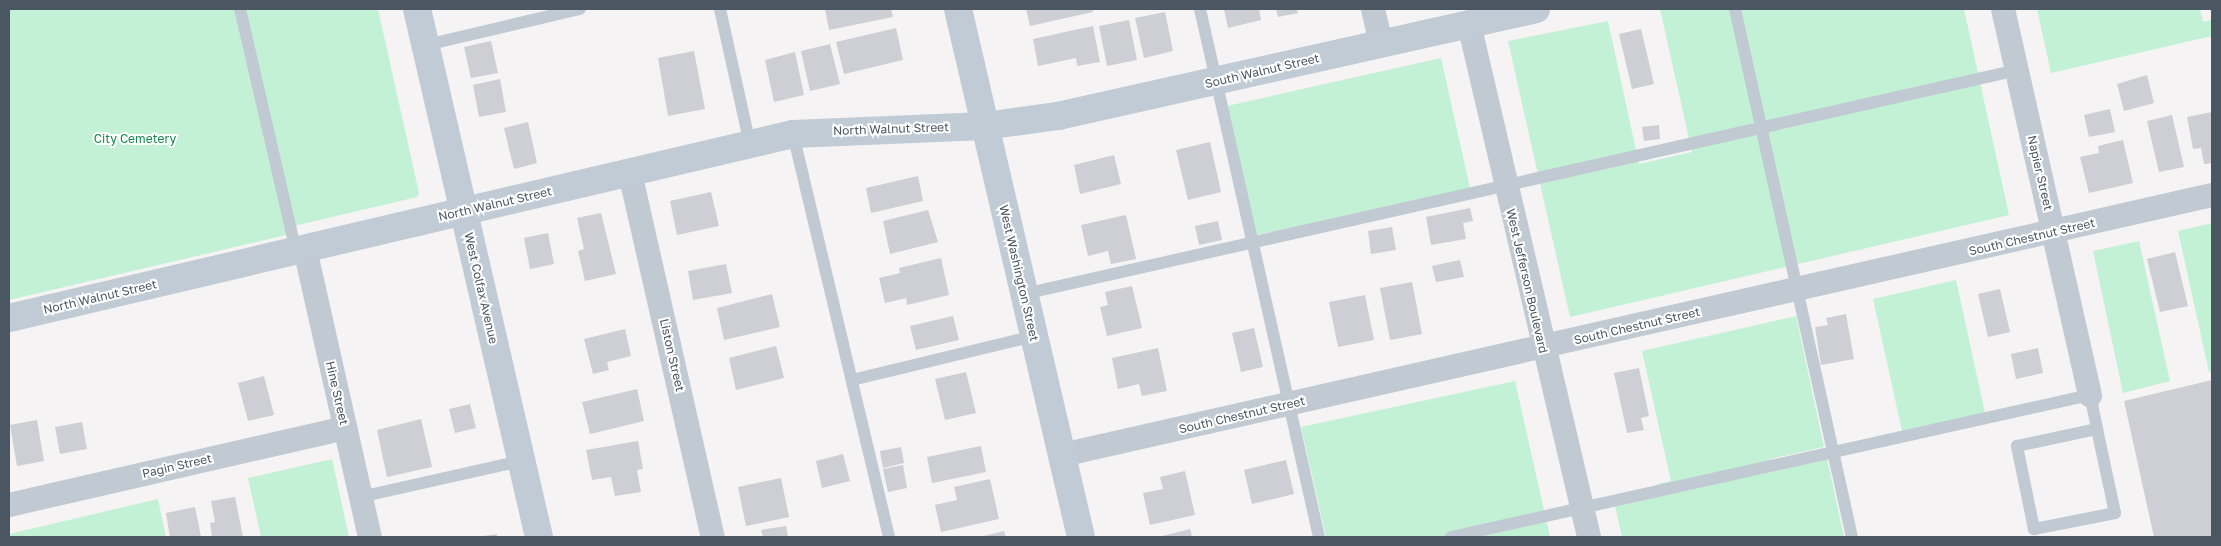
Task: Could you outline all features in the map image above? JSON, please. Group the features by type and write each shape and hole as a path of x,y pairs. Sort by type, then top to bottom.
{"street":[{"name":"West Colfax Avenue","path":"417,9 539,537"},
{"name":"West Washington Street","path":"958,9 1081,537"},
{"path":"1373,9 1381,44"},
{"name":"South Walnut Street","path":"985,126 1058,116 1217,82 1536,9"},
{"name":"Napier Street","path":"2003,9 2090,395"},
{"name":"West Jefferson Boulevard","path":"1469,24 1543,347 1589,537"},
{"name":"North Walnut Street","path":"9,318 793,134 985,126"},
{"name":"Liston Street","path":"630,173 713,537"},
{"name":"South Chestnut Street","path":"1062,455 2212,195"},
{"name":"Hine Street","path":"301,250 370,537"},
{"name":"Pagin Street","path":"9,505 345,428"}],"lane":[{"path":"240,9 301,250"},
{"path":"426,45 580,9"},
{"path":"720,9 750,144"},
{"path":"1200,9 1319,537"},
{"path":"1735,9 1852,537"},
{"path":"1024,294 1506,187 2017,70"},
{"path":"793,134 889,537"},
{"path":"852,380 1034,336"},
{"path":"1451,537 1833,450 2090,395 2098,429 2115,513 2034,528 2017,446 2098,429"},
{"path":"360,496 521,461"}],"green space":[{"name":"City Cemetery","path":"9,9 234,9 286,235 9,300"},
{"path":"245,9 378,9 419,193 417,197 294,226"},
{"path":"1660,9 1964,9 2009,215 1570,317 1508,41 1608,21 1639,164 1692,152"},
{"path":"2037,9 2200,9 2203,22 2212,20 2212,36 2051,73"},
{"path":"1441,58 1470,188 1257,235 1227,106"},
{"path":"2212,223 2212,371 2209,372 2178,231"},
{"path":"2139,241 2170,381 2123,393 2093,251"},
{"path":"1956,280 1985,413 1902,431 1873,299"},
{"path":"1796,316 1824,447 1770,459 1773,470 1827,458 1844,537 1622,537 1615,506 1660,495 1658,484 1671,481 1642,351"},
{"path":"1515,381 1550,537 1326,537 1301,427"},
{"path":"332,459 349,537 261,537 248,478"},
{"path":"158,499 166,537 9,537 9,534"}],"building":[{"path":"825,9 891,9 893,17 829,30"},
{"path":"1026,9 1092,9 1093,12 1030,26"},
{"path":"1224,9 1259,9 1261,20 1228,28"},
{"path":"1276,9 1297,9 1298,13 1278,17"},
{"path":"1165,12 1173,51 1144,58 1135,18"},
{"path":"1129,20 1137,60 1107,66 1099,26"},
{"path":"1093,26 1100,62 1077,66 1076,58 1038,66 1033,39"},
{"path":"896,28 903,60 844,74 836,42"},
{"path":"1641,29 1654,84 1632,89 1619,34"},
{"path":"491,41 498,73 471,78 464,47"},
{"path":"830,44 840,84 810,91 801,51"},
{"path":"694,51 705,109 668,116 658,58"},
{"path":"795,52 804,95 774,102 765,60"},
{"path":"2147,75 2154,103 2124,111 2117,84"},
{"path":"500,79 506,112 479,117 473,85"},
{"path":"2110,109 2115,132 2089,137 2084,115"},
{"path":"2212,112 2212,163 2204,164 2201,148 2193,149 2187,117"},
{"path":"2172,115 2184,167 2159,172 2147,121"},
{"path":"528,122 537,163 514,169 504,128"},
{"path":"1659,125 1660,139 1644,141 1642,127"},
{"path":"2123,140 2133,183 2089,193 2080,157 2099,153 2098,146"},
{"path":"1210,142 1221,192 1188,200 1176,150"},
{"path":"1114,155 1121,184 1080,194 1074,165"},
{"path":"918,176 923,201 871,213 866,188"},
{"path":"711,192 719,226 677,235 670,201"},
{"path":"1470,208 1473,221 1463,223 1466,239 1431,245 1426,217"},
{"path":"928,210 938,242 890,254 883,221"},
{"path":"601,213 616,274 585,281 578,251 584,249 577,218"},
{"path":"1126,215 1136,259 1111,264 1108,251 1088,256 1081,225"},
{"path":"1218,221 1222,240 1199,245 1195,226"},
{"path":"1392,227 1396,250 1371,254 1368,231"},
{"path":"548,233 554,264 530,269 524,238"},
{"path":"2175,252 2188,306 2160,312 2147,259"},
{"path":"941,258 949,295 907,305 906,298 885,303 879,278 900,273 899,268"},
{"path":"1460,260 1464,277 1436,282 1432,266"},
{"path":"726,264 732,293 693,300 688,271"},
{"path":"1412,282 1422,334 1390,340 1380,288"},
{"path":"1132,286 1142,328 1107,336 1100,307 1108,305 1105,292"},
{"path":"2000,289 2010,332 1988,337 1978,294"},
{"path":"772,294 780,327 724,340 717,308"},
{"path":"1365,295 1374,340 1338,347 1329,302"},
{"path":"1846,314 1854,359 1821,365 1815,327 1828,325 1826,318"},
{"path":"953,316 959,340 916,350 910,326"},
{"path":"1254,328 1263,367 1241,372 1232,333"},
{"path":"625,329 631,356 607,362 609,370 593,374 584,339"},
{"path":"776,346 784,378 736,390 729,358"},
{"path":"1158,348 1167,391 1142,396 1139,384 1118,389 1112,358"},
{"path":"2038,348 2043,373 2016,379 2011,354"},
{"path":"1639,368 1649,416 1641,418 1644,430 1627,433 1614,373"},
{"path":"966,372 976,413 945,420 935,379"},
{"path":"264,376 274,415 248,421 238,383"},
{"path":"2212,380 2212,537 2154,537 2124,401"},
{"path":"637,389 644,421 590,434 582,402"},
{"path":"470,404 476,428 455,433 449,409"},
{"path":"421,419 432,467 387,477 377,430"},
{"path":"37,420 44,461 17,466 10,425"},
{"path":"82,422 87,449 60,454 55,427"},
{"path":"638,441 643,469 637,470 641,492 615,496 611,477 592,480 586,450"},
{"path":"981,446 986,472 932,483 927,457"},
{"path":"901,447 904,463 883,468 880,451"},
{"path":"843,454 850,481 822,488 816,461"},
{"path":"1286,460 1294,494 1252,504 1244,470"},
{"path":"903,465 907,488 888,492 883,469"},
{"path":"1185,471 1195,515 1150,525 1143,493 1163,489 1160,477"},
{"path":"781,478 789,517 746,526 738,487"},
{"path":"990,479 999,519 941,532 935,505 957,500 954,487"},
{"path":"235,497 243,537 212,537 210,523 215,522 211,501"},
{"path":"195,507 201,537 170,537 166,513"},
{"path":"786,526 788,537 763,537 761,530"},
{"path":"1190,529 1192,537 1158,537"},
{"path":"1004,531 1006,537 979,537"},
{"path":"497,534 497,537 483,537 483,536"}]}
